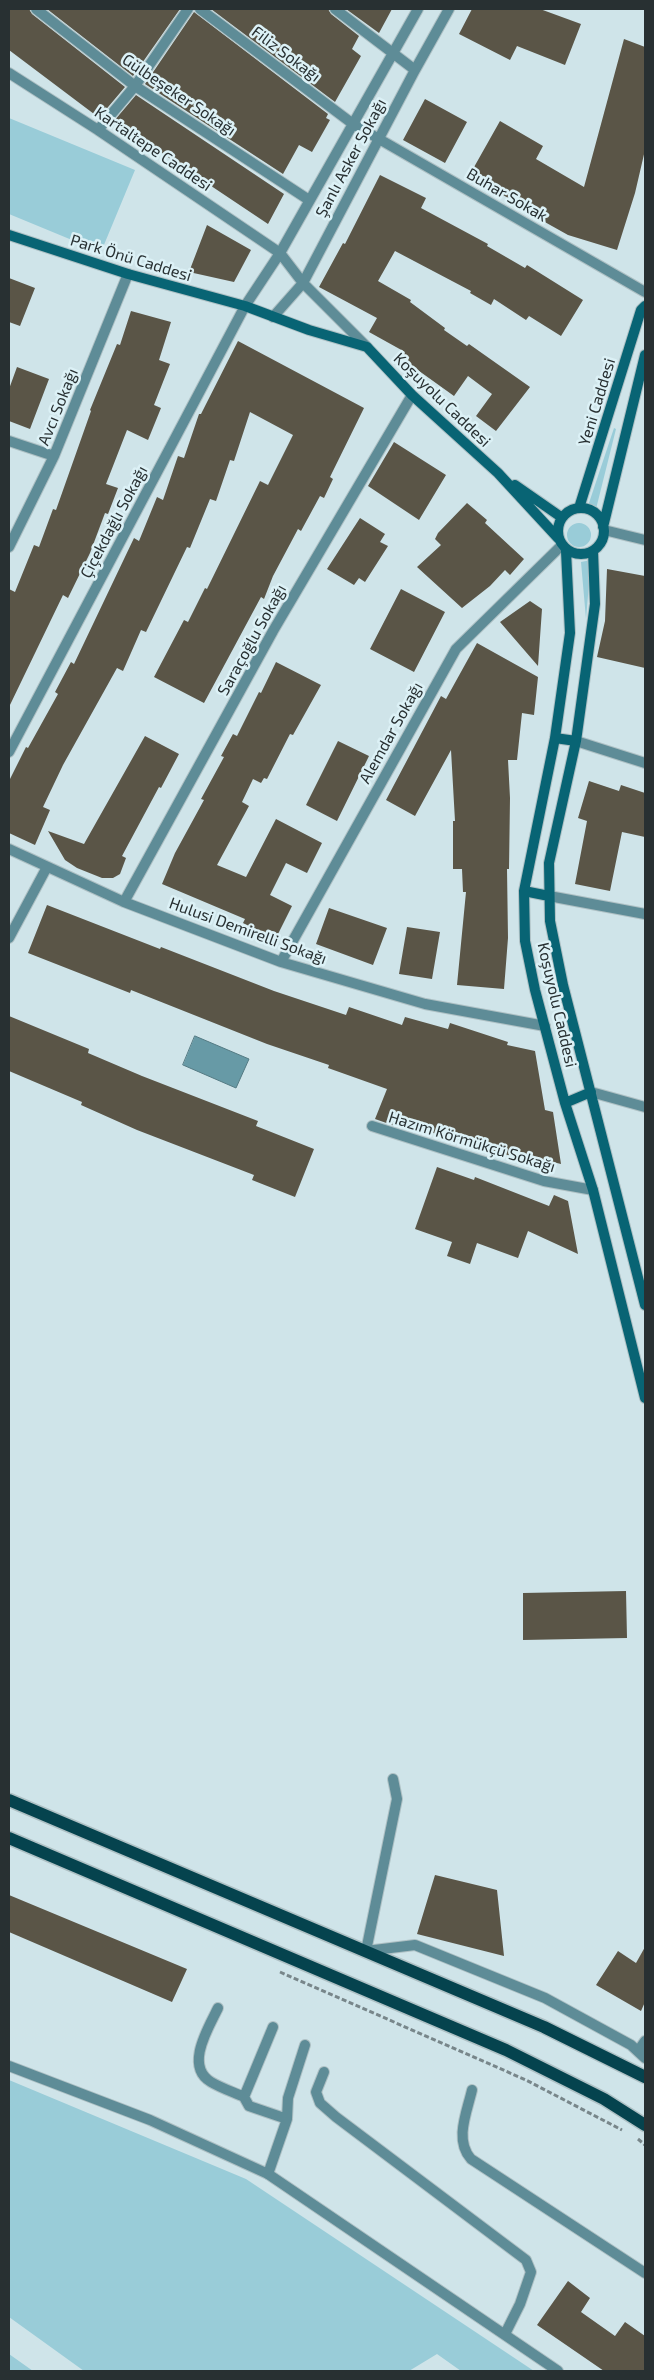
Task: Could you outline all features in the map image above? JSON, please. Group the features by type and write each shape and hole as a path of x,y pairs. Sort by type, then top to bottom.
{"main road":[{"path":"9,1800 544,2027 645,2077"},
{"path":"9,1838 506,2050 604,2099 645,2125"}],"street":[{"name":"Gülbeşeker Sokağı","path":"36,9 134,86 309,200"},
{"path":"98,130 134,86 188,9"},
{"name":"Filiz Sokağı","path":"200,9 353,124"},
{"path":"335,9 415,70"},
{"name":"Şanlı Asker Sokağı","path":"245,306 280,253 418,9"},
{"name":"Şanlı Asker Sokağı","path":"273,317 302,283 378,138 449,9"},
{"name":"Kartaltepe Caddesi","path":"9,73 98,130 280,253"},
{"name":"Buhar Sokak","path":"353,124 645,292"},
{"name":"Park Önü Caddesi","path":"9,235 128,274 245,306"},
{"name":"Koşuyolu Caddesi","path":"280,253 302,283 367,347 412,395 498,473 562,544 570,633 554,738 524,891 525,941 544,1026 565,1103 593,1190 645,1398"},
{"name":"Avcı Sokağı","path":"9,548 54,456 128,274"},
{"path":"245,306 309,330 367,347"},
{"name":"Çiçekdağlı Sokağı","path":"9,752 245,306"},
{"name":"Yeni Caddesi","path":"579,508 641,310 645,306"},
{"name":"Yeni Caddesi","path":"604,528 645,355"},
{"name":"Saraçoğlu Sokağı","path":"124,902 273,631 412,395"},
{"path":"9,441 54,456"},
{"name":"Koşuyolu Caddesi","path":"498,473 562,517"},
{"path":"579,508 590,510 597,515 604,528 600,545 593,551 578,554 562,544 557,529 562,517 571,510 579,508"},
{"path":"604,528 645,540"},
{"name":"Alemdar Sokağı","path":"280,962 456,649 562,544"},
{"name":"Koşuyolu Caddesi","path":"593,551 595,604 576,741 549,863 550,921 561,976 645,1305"},
{"path":"554,738 576,741 645,763"},
{"name":"Hulusi Demirelli Sokağı","path":"9,848 124,902 280,962 425,1004 544,1026"},
{"path":"9,938 47,867"},
{"path":"524,891 645,914"},
{"path":"565,1103 591,1092 645,1106"},
{"name":"Hazım Körmükçü Sokağı","path":"372,1126 544,1182 593,1190"},
{"path":"393,1779 397,1799 366,1952 416,1945 546,1998 630,2045 642,2055 645,2041"},
{"path":"218,2008 202,2043 199,2062 203,2074 210,2082 244,2097 249,2106 287,2119"},
{"path":"244,2097 274,2027"},
{"path":"268,2174 287,2119 288,2098 305,2045"},
{"path":"9,2066 150,2120 268,2174 558,2371"},
{"path":"324,2072 316,2092 320,2103 526,2260 531,2272 520,2304 504,2334"},
{"path":"472,2090 464,2124 462,2143 465,2152 471,2159 645,2273"}],"path":[{"path":"276,1970 526,2080 629,2134"},
{"path":"637,2139 645,2145"}],"shaded area":[{"path":"9,118 135,170 101,252 9,214"},
{"path":"614,428 616,429 596,509 588,506"},
{"path":"579,523 587,527 591,535 587,543 579,547 571,543 567,535 571,527"},
{"path":"591,560 586,619 581,562"},
{"path":"195,1036 249,1059 236,1088 183,1065"},
{"path":"9,2080 246,2179 534,2371 461,2371 437,2354 409,2371 84,2371 9,2317"},
{"path":"9,2354 33,2371 9,2371"}],"building":[{"path":"9,9 29,9 32,14 125,87 103,113 101,112 98,117 9,50"},
{"path":"47,9 180,9 133,76"},
{"path":"211,9 328,9 331,14 359,36 352,49 361,56 335,102"},
{"path":"346,9 392,9 379,33"},
{"path":"472,9 540,9 581,24 565,65 517,46 510,60 459,34"},
{"path":"194,12 328,114 326,118 330,120 312,152 299,145 283,174 145,84"},
{"path":"624,39 645,47 645,150 635,193 617,250 568,235 518,207 519,204 469,176 500,121 543,146 536,159 584,187"},
{"path":"136,95 284,194 268,224 114,121"},
{"path":"425,99 467,122 445,163 403,140"},
{"path":"380,175 426,198 421,208 488,244 487,246 525,268 527,265 583,300 561,336 529,316 526,320 494,299 491,305 470,293 471,291 395,251 378,281 411,300 410,302 445,328 444,330 467,346 469,344 530,387 496,431 476,416 492,394 468,376 454,396 401,358 405,352 369,332 377,318 319,287 343,243 345,244"},
{"path":"207,225 251,250 234,282 189,272"},
{"path":"9,278 35,288 20,326 9,322"},
{"path":"131,311 171,322 159,360 170,364 154,405 161,408 148,440 127,430 106,484 118,488 108,514 105,513 90,553 68,598 63,595 9,707 9,589 15,592 34,545 39,547 53,509 56,510 90,410 117,344 120,345"},
{"path":"238,341 364,408 330,477 333,479 324,498 320,496 301,531 298,529 273,576 264,599 261,597 204,703 154,677 184,620 188,622 205,588 207,589 260,481 268,485 293,435 250,412 234,461 230,460 216,501 210,499 190,548 187,547 146,632 141,630 123,671 117,668 63,765 43,807 50,810 35,845 9,833 9,781 26,747 28,748 58,694 55,692 71,662 74,664 134,538 139,541 157,497 163,500 178,456 184,458 199,414 201,414"},
{"path":"17,367 49,379 30,429 9,421 9,389"},
{"path":"394,442 446,475 419,520 368,486"},
{"path":"467,503 487,520 485,523 524,559 510,575 505,570 490,586 462,608 417,567 441,545 435,539 438,533"},
{"path":"360,518 385,534 380,542 388,546 365,582 359,578 354,585 327,569"},
{"path":"607,569 645,576 645,668 597,657 605,621"},
{"path":"401,589 445,612 414,672 370,649"},
{"path":"530,601 542,609 538,666 500,622"},
{"path":"477,643 538,677 534,715 522,713 517,760 508,760 510,798 509,869 507,869 508,938 504,989 457,985 466,892 463,892 462,869 453,869 453,821 455,821 451,750 415,816 386,800 441,696 446,699"},
{"path":"276,662 321,685 293,735 290,734 267,779 264,778 261,783 253,779 242,802 249,806 217,865 246,877 276,819 322,843 307,873 286,863 270,895 292,906 275,940 243,923 245,919 162,884 175,853 204,800 201,799 224,757 221,756 233,734 237,736"},
{"path":"145,736 179,754 122,856 126,858 120,874 113,878 102,878 77,868 65,860 48,831 84,844"},
{"path":"338,741 369,756 337,821 306,805"},
{"path":"589,781 619,791 621,785 645,793 645,837 622,832 610,891 575,884 587,821 578,818"},
{"path":"47,905 274,991 346,1015 349,1007 402,1025 405,1017 448,1029 450,1023 508,1042 507,1045 535,1051 545,1110 553,1112 561,1164 512,1152 511,1156 396,1122 395,1126 375,1119 387,1089 328,1068 329,1065 267,1044 131,990 130,993 28,953"},
{"path":"329,908 387,928 373,965 316,944"},
{"path":"407,927 440,932 432,979 399,974"},
{"path":"9,1016 89,1049 88,1053 142,1076 258,1121 256,1126 314,1149 295,1197 252,1180 254,1175 137,1130 81,1105 82,1102 9,1071"},
{"path":"437,1167 474,1180 475,1177 549,1206 554,1195 568,1201 578,1254 528,1231 518,1258 477,1243 470,1264 447,1256 452,1242 415,1229"},
{"path":"626,1591 627,1638 523,1640 523,1593"},
{"path":"435,1875 497,1890 504,1956 417,1934"},
{"path":"9,1895 187,1969 172,2002 9,1932"},
{"path":"645,1947 645,2002 641,2011 596,1985 618,1951 636,1963"},
{"path":"568,2281 590,2298 581,2312 615,2336 625,2322 645,2336 645,2371 604,2371 537,2325"}]}
